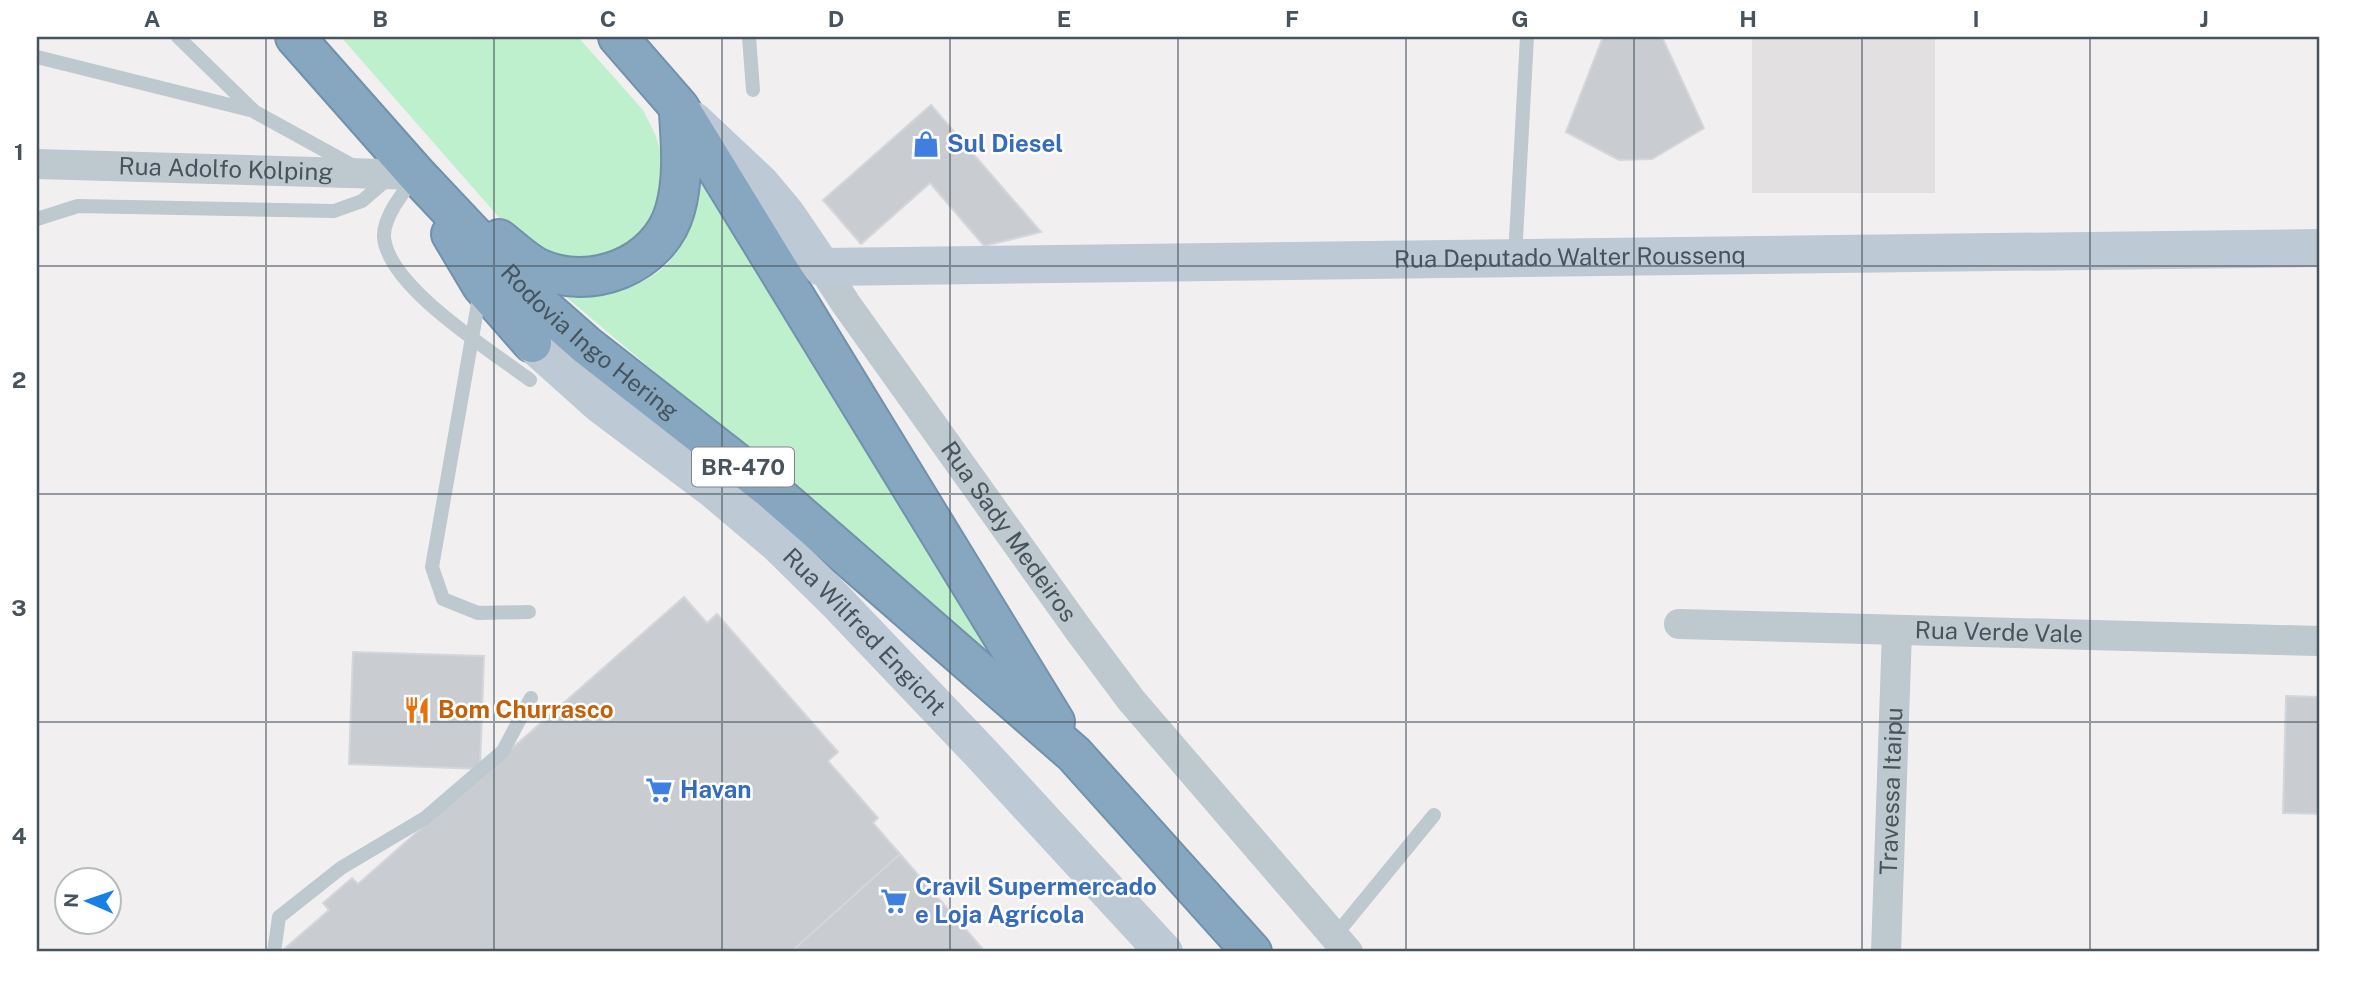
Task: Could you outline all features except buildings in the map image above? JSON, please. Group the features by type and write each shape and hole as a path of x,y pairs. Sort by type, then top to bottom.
{"highway":[{"name":"Rodovia Ingo Hering","path":"295,37 393,175 586,345 769,488 1074,754 1252,952"},
{"name":"Rodovia Ingo Hering","path":"618,37 679,107 1074,754"},
{"path":"393,175 538,268 564,275 595,276 628,267 646,256 663,236 675,211 682,162 679,107"},
{"path":"393,175 482,286 531,361"}],"street":[{"name":"Rua Sady Medeiros","path":"679,107 760,183 786,215 846,304 1131,700 1341,945"},
{"name":"Rua Adolfo Kolping","path":"37,164 393,175"},
{"name":"Rua Deputado Walter Roussenq","path":"822,267 2319,248"},
{"name":"Rua Wilfred Engicht","path":"531,361 600,404 713,489 777,543 979,751 1164,952"},
{"name":"Rua Verde Vale","path":"1679,624 2319,641"},
{"name":"Travessa Itaipu","path":"1886,952 1897,631"}],"lane":[{"path":"178,37 255,112"},
{"path":"750,37 753,90"},
{"path":"1515,258 1527,37"},
{"path":"37,57 255,112 393,175"},
{"path":"37,219 78,206 334,211 362,201 393,175"},
{"path":"393,175 394,205 384,236 394,266 416,293 472,337 531,361"},
{"path":"482,286 432,567 443,599 478,613 528,612"},
{"path":"274,952 279,917 341,868 425,818 503,751 531,698"},
{"path":"1341,945 1434,815"}],"shaded area":[{"path":"1752,37 1935,37 1935,193 1752,193"}],"green space":[{"path":"341,37 578,37 643,110 656,136 663,164 663,186 655,209 642,232 619,251 581,262 524,246"},
{"path":"697,175 999,662 566,297 623,289 640,283 668,263 679,248 687,228"}],"place":[{"name":"Sul Diesel","path":"926,144"},
{"name":"Bom Churrasco","path":"417,710"},
{"name":"Havan","path":"659,790"},
{"name":"Cravil Supermercado e Loja Agrícola","path":"894,901"}]}
